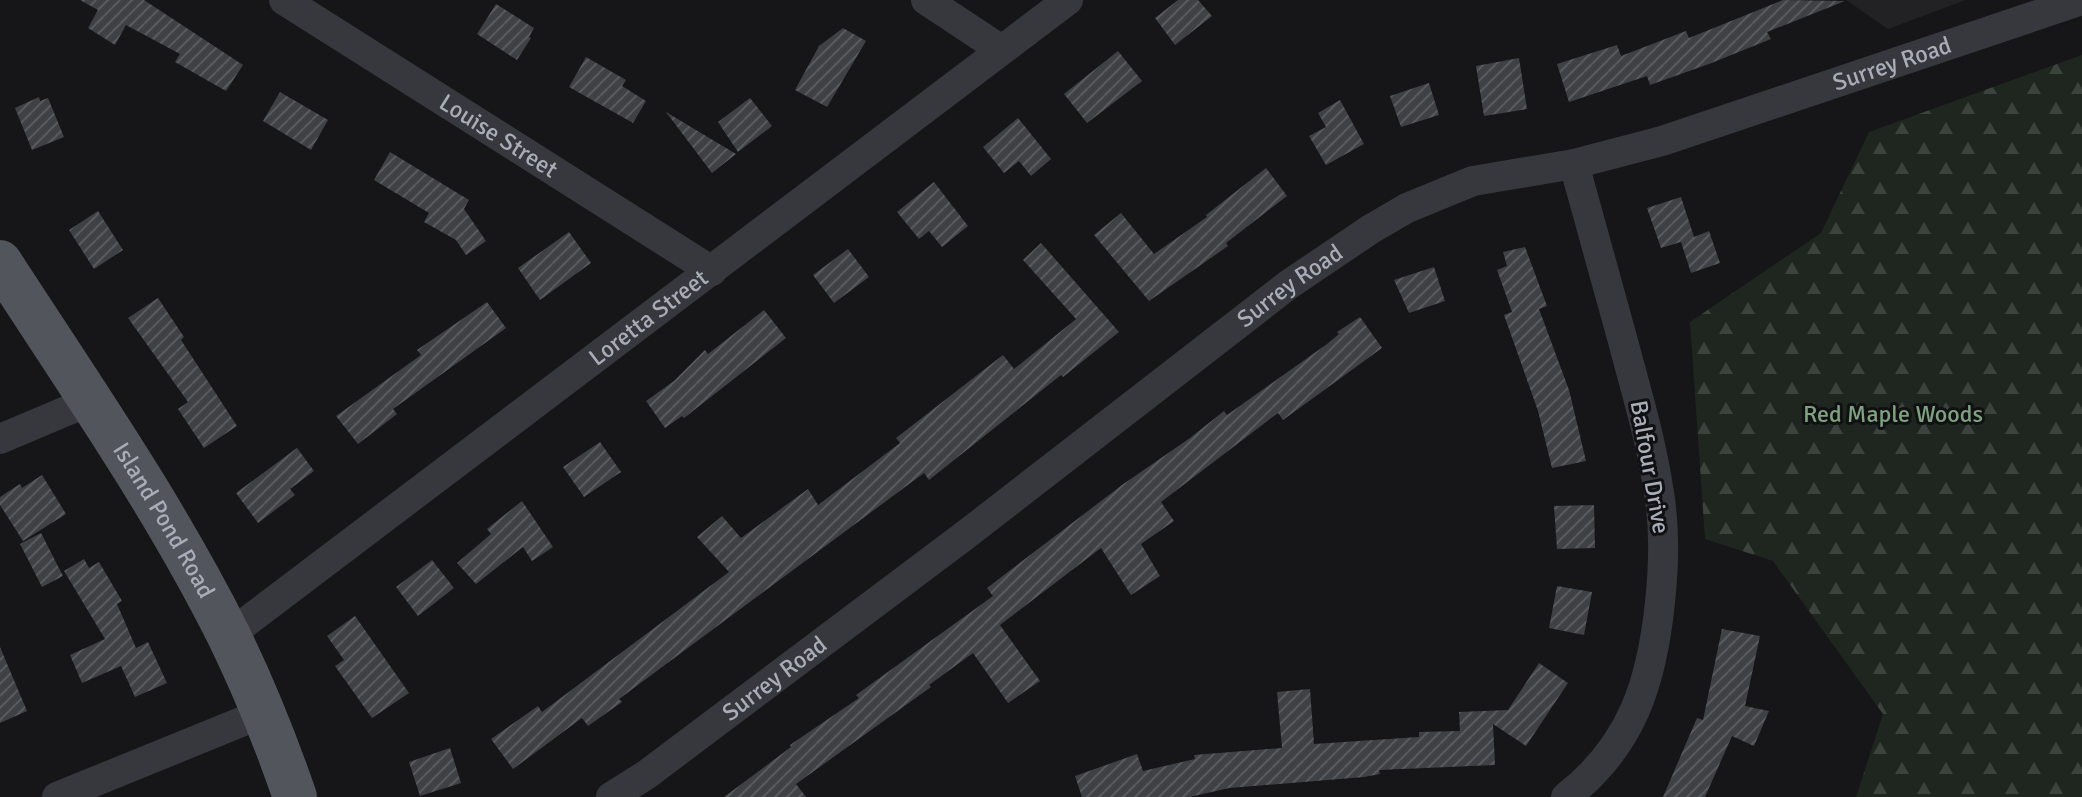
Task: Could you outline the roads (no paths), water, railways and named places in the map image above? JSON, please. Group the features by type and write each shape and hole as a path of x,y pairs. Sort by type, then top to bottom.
{"main road":[{"name":"Island Pond Road","path":"0,262 152,497 229,635 295,797"}],"street":[{"name":"Louise Street","path":"284,0 712,271"},
{"path":"926,0 1000,49"},
{"name":"Loretta Street","path":"229,635 1068,0"},
{"name":"Surrey Road","path":"611,797 646,775 968,533 1288,285 1407,208 1473,181 1574,164 1677,136 2082,0"},
{"name":"Balfour Drive","path":"1566,797 1605,759 1638,705 1652,662 1664,552 1659,492 1647,430 1574,164"},
{"path":"0,439 90,401"},
{"path":"57,797 263,713"}],"park label":[{"name":"Red Maple Woods","path":"1893,414"}]}
